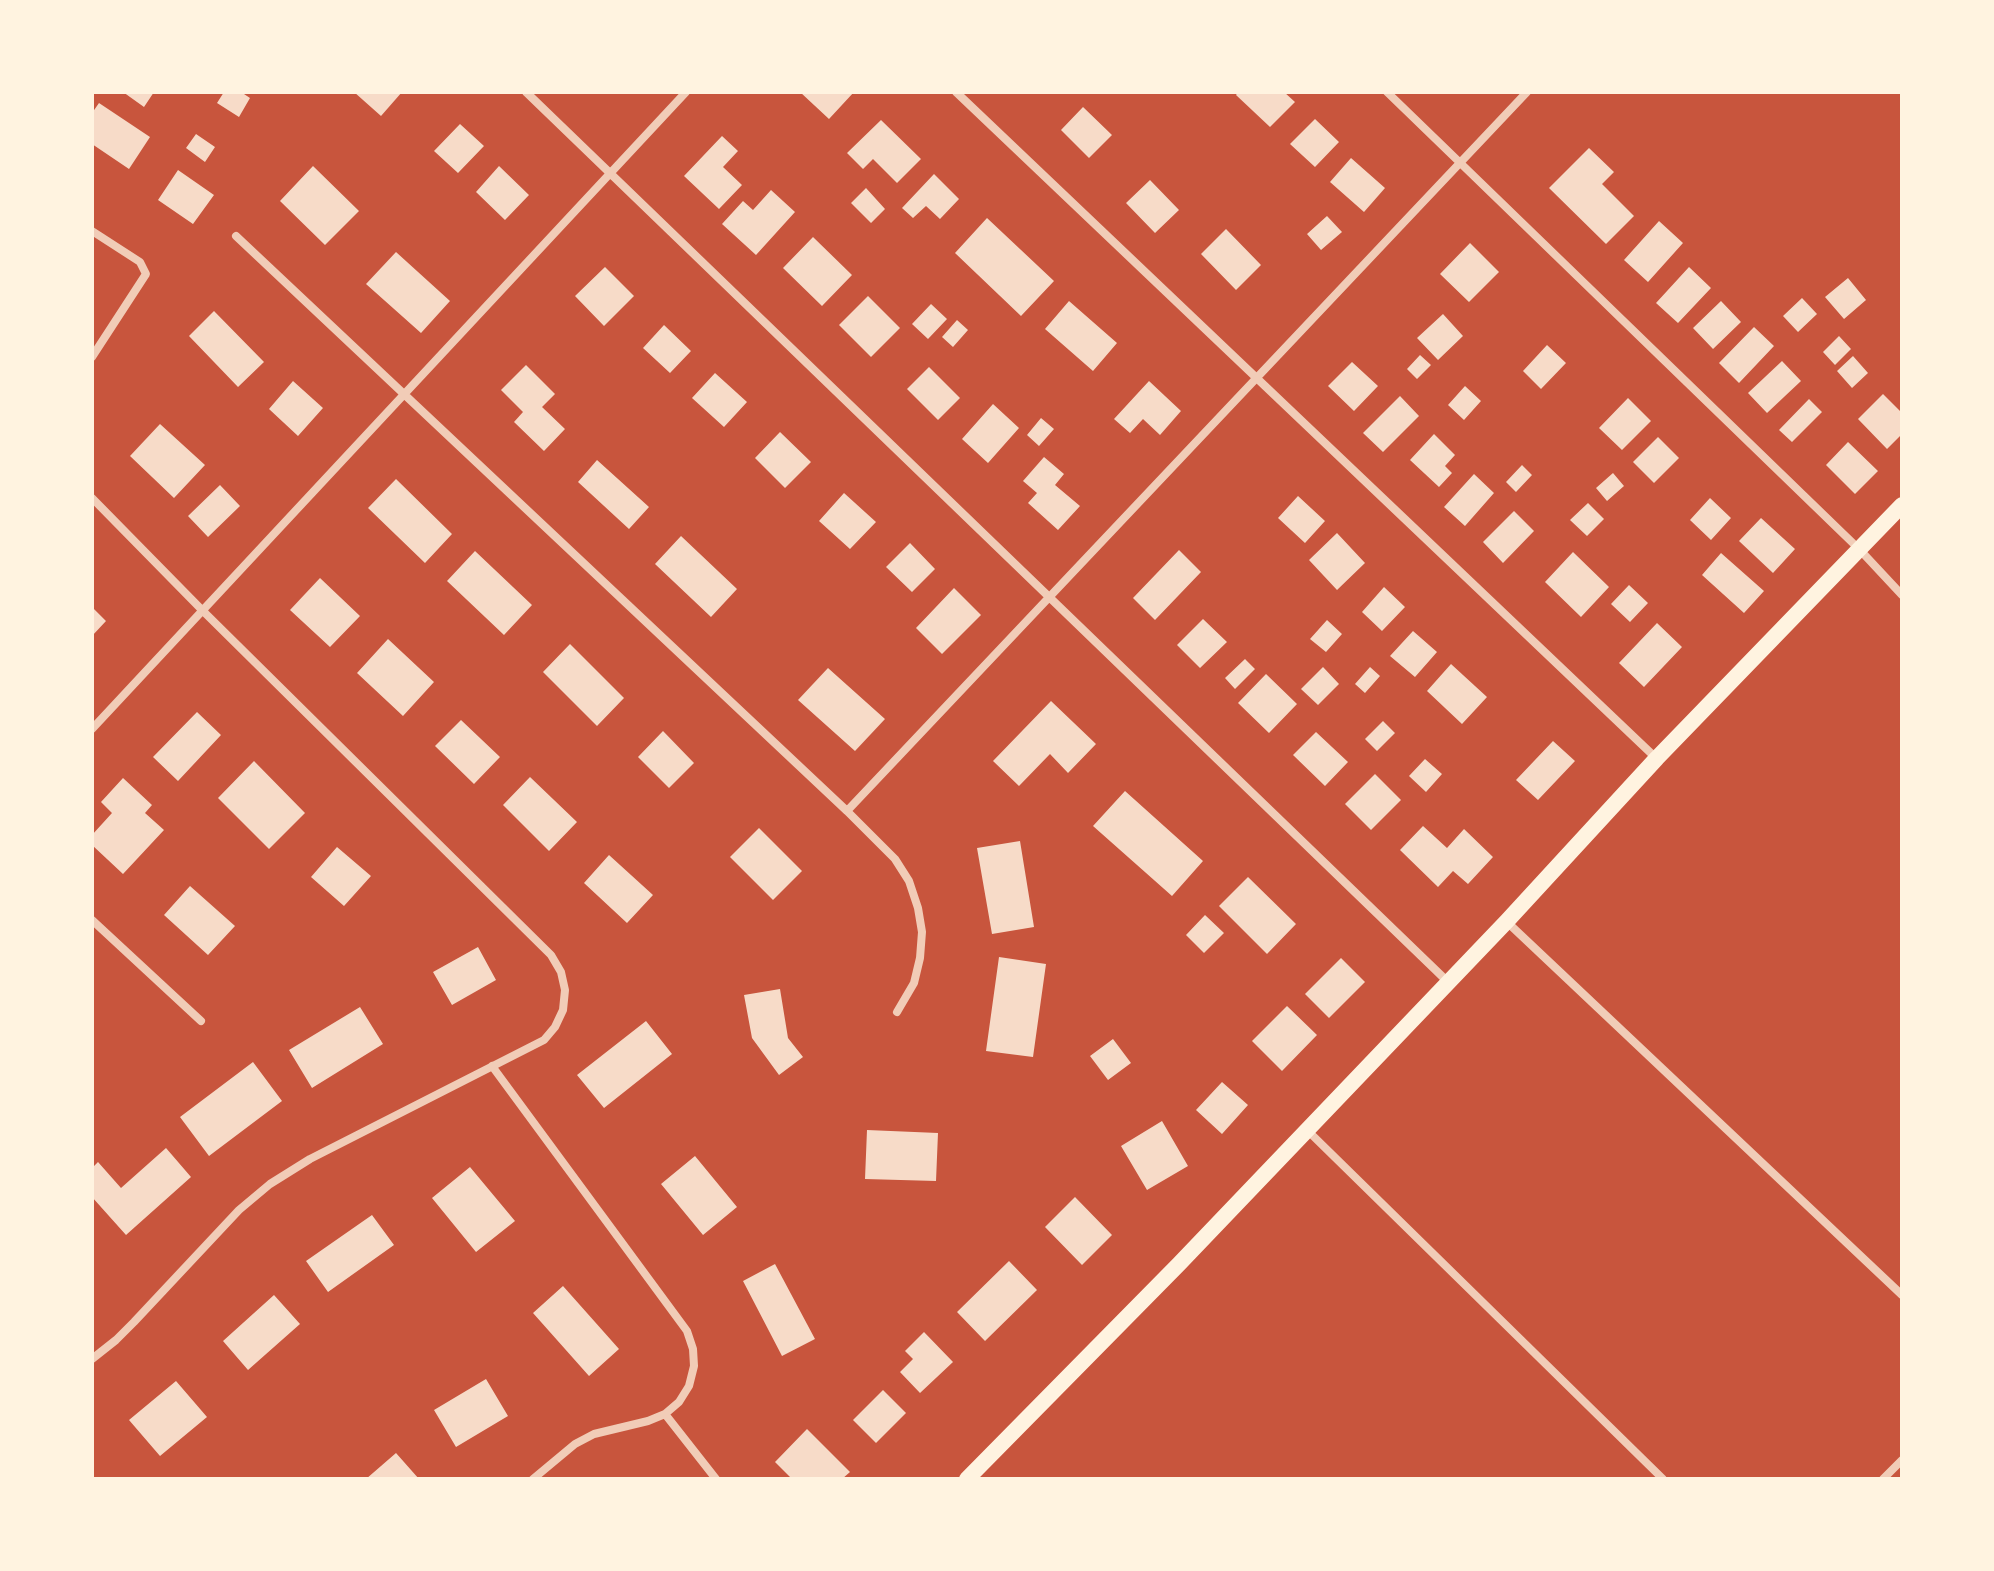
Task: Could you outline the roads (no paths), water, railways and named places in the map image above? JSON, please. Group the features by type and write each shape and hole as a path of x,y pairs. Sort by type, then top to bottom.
{"main road":[{"path":"967,1479 1179,1264 1507,921 1657,758 1902,505"}],"street":[{"path":"526,92 1448,982"},
{"path":"92,729 686,92"},
{"path":"956,92 1657,758"},
{"path":"1387,92 1860,550 1902,595"},
{"path":"847,811 1527,92"},
{"path":"92,231 140,262 146,274 92,357"},
{"path":"236,236 895,859 909,881 922,932 914,983 897,1012"},
{"path":"92,498 551,955 561,972 565,990 563,1010 544,1040 310,1159 270,1184 239,1210 116,1340 92,1359"},
{"path":"92,920 201,1021"},
{"path":"1507,921 1902,1295"},
{"path":"492,1066 687,1331 693,1349 694,1366 689,1386 679,1402 665,1414 594,1434 575,1444 533,1479"},
{"path":"1307,1130 1663,1479"},
{"path":"665,1414 716,1479"},
{"path":"1883,1479 1902,1460"}]}
